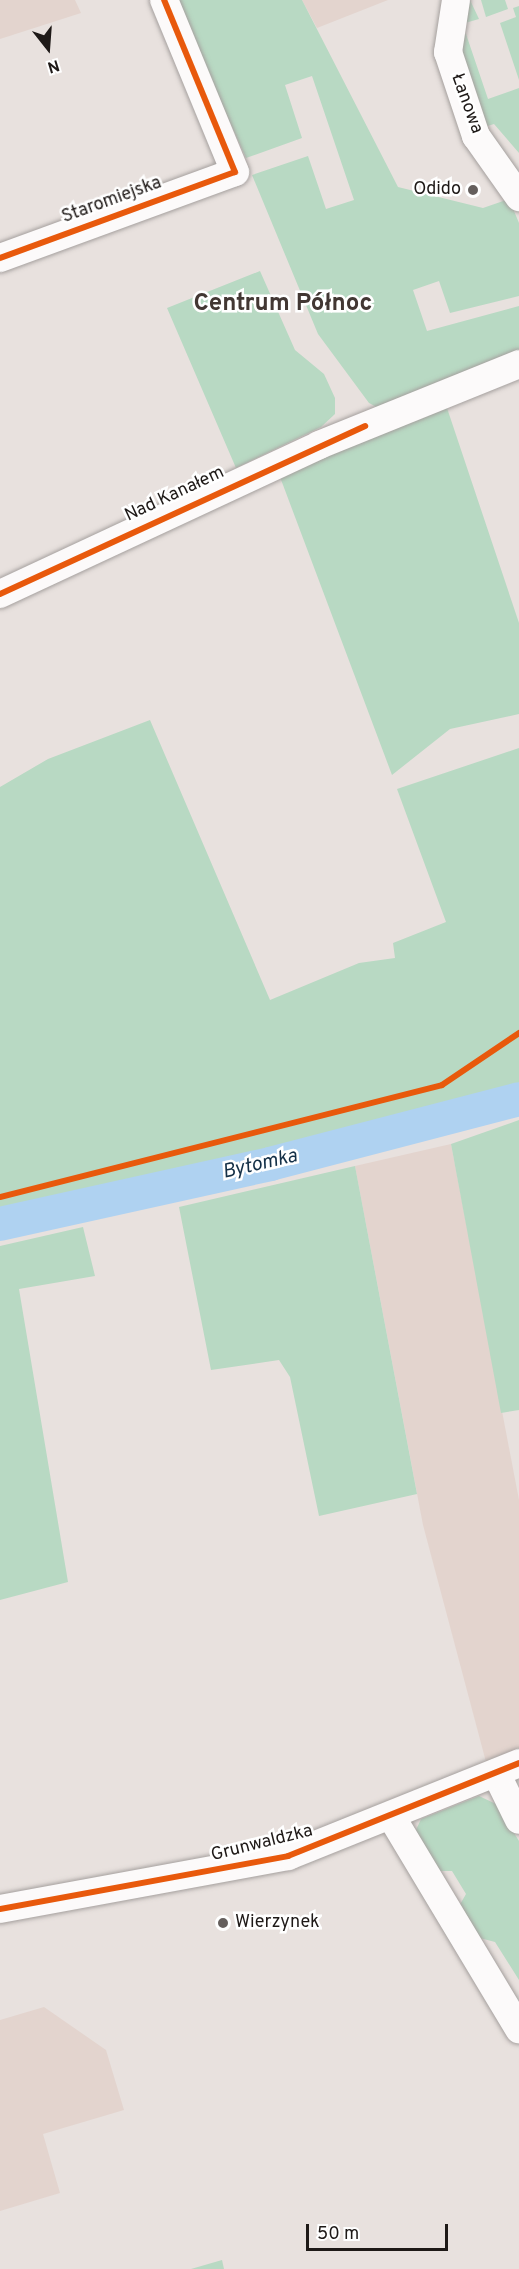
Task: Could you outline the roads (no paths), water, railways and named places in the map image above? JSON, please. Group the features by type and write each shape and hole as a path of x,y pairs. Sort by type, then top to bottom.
{"street":[{"name":"Staromiejska","path":"0,258 235,172 164,0"},
{"name":"Łanowa","path":"456,0 448,52 476,136 519,197"},
{"name":"Nad Kanałem","path":"0,594 364,426 519,364"},
{"name":"Grunwaldzka","path":"0,1910 288,1856 507,1768"},
{"path":"507,1768 519,1820"},
{"path":"391,1816 519,2029"}],"waterway":[{"name":"Bytomka","path":"0,1224 270,1164 519,1099"}],"place":[{"name":"Odido","path":"473,190"},
{"name":"Wierzynek","path":"223,1923"}],"district":[{"name":"Centrum Północ","path":"283,305"}]}
